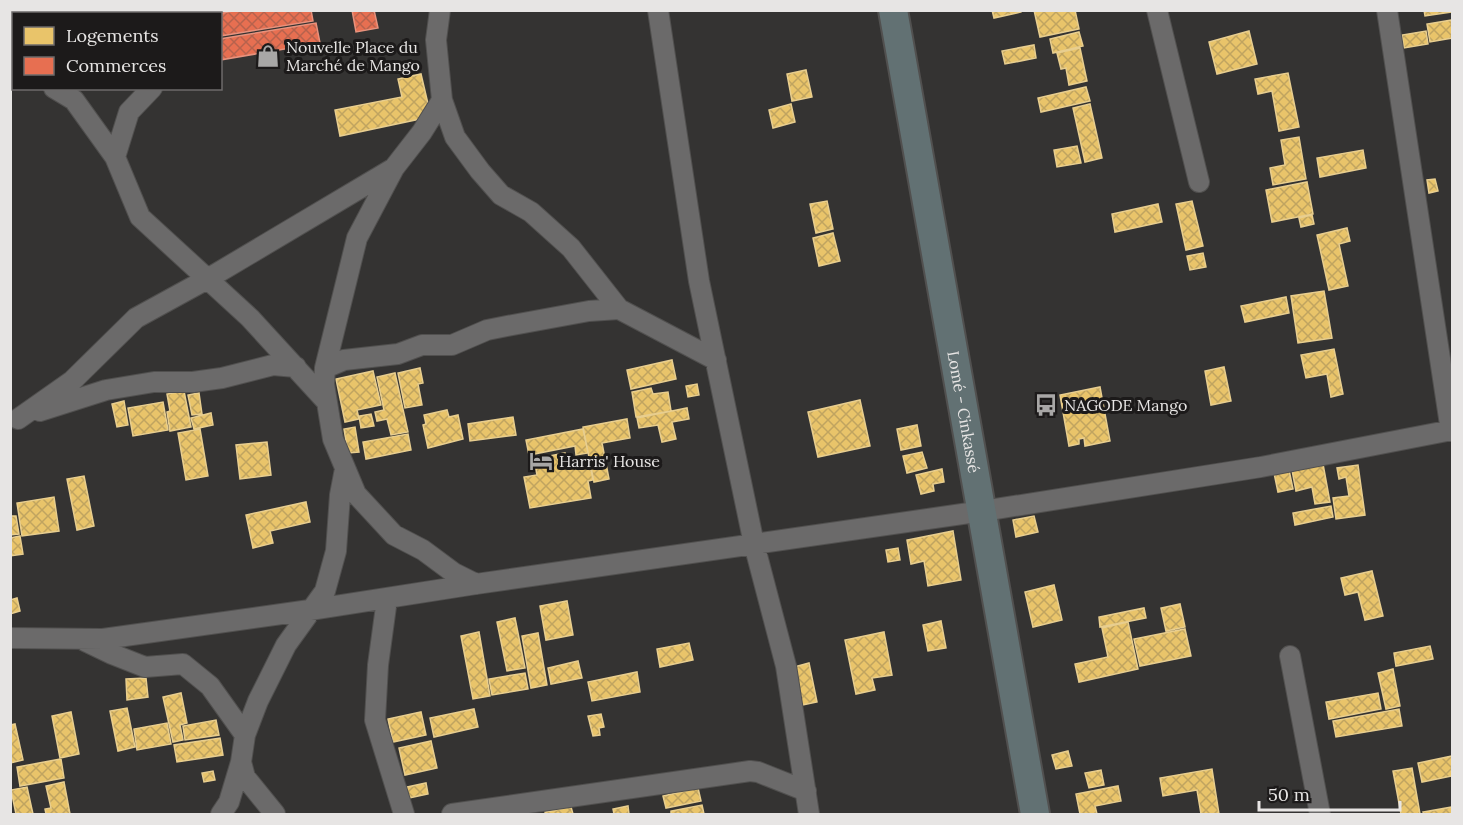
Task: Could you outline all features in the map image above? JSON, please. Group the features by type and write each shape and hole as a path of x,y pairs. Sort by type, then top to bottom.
{"highway":[{"name":"Lomé - Cinkassé","path":"893,10 1035,814"}],"street":[{"path":"440,10 436,40 442,100 455,137 480,171 501,195 531,212 571,248 619,309 716,360"},
{"path":"658,10 699,281 754,544 786,666 809,814"},
{"path":"1156,10 1199,182"},
{"path":"10,638 84,640 115,638 387,599 476,584 982,511 1261,467 1452,430 1387,10"},
{"path":"57,90 74,100 115,157 140,217 250,318 327,402"},
{"path":"115,157 129,112 151,90"},
{"path":"442,100 422,132 394,168 357,238 325,368 324,384 333,439 356,494 394,535 423,550 454,573 476,584"},
{"path":"14,419 72,381 136,318 209,278 394,168"},
{"path":"325,368 344,360 398,354 422,345 452,345 487,330 589,311 619,309"},
{"path":"14,419 106,390 154,382 193,382 222,378 273,365 296,367"},
{"path":"221,814 229,802 241,762 245,735 258,701 286,645 325,591 332,572 345,469"},
{"path":"387,599 378,665 375,720 404,814"},
{"path":"84,640 145,667 183,664 210,686 245,735"},
{"path":"1290,656 1320,814"},
{"path":"241,762 245,777 275,814"},
{"path":"452,814 750,771 806,791"}],"building: Logements":[{"path":"992,10 1021,10 1021,12 994,18"},
{"path":"1034,10 1075,10 1079,29 1040,37"},
{"path":"1424,10 1451,10 1451,12 1425,16"},
{"path":"1452,20 1452,38 1430,42 1427,24"},
{"path":"1249,31 1257,64 1217,74 1209,42"},
{"path":"1426,31 1428,44 1404,48 1402,35"},
{"path":"1079,32 1083,46 1053,53 1050,39"},
{"path":"1034,45 1036,58 1005,64 1002,51"},
{"path":"1080,48 1087,81 1069,85 1066,68 1061,69 1057,53"},
{"path":"806,70 812,97 792,101 787,74"},
{"path":"1288,73 1299,127 1279,131 1272,91 1258,94 1255,79"},
{"path":"421,74 429,108 420,119 340,136 335,110 402,97 398,79"},
{"path":"1086,87 1090,101 1041,112 1038,98"},
{"path":"791,104 795,122 773,128 769,110"},
{"path":"1090,104 1102,158 1085,162 1073,108"},
{"path":"1299,137 1306,179 1273,185 1270,168 1285,165 1281,140"},
{"path":"1077,146 1081,163 1057,167 1054,150"},
{"path":"1363,150 1366,168 1320,177 1317,158"},
{"path":"1435,179 1438,191 1429,193 1427,180"},
{"path":"1307,182 1313,214 1272,222 1266,190"},
{"path":"827,201 833,229 816,233 810,204"},
{"path":"1192,201 1203,246 1186,250 1176,204"},
{"path":"1158,204 1162,222 1115,232 1112,214"},
{"path":"1312,215 1314,224 1301,227 1299,218"},
{"path":"1347,228 1350,241 1339,244 1348,286 1329,290 1317,235"},
{"path":"833,233 840,261 819,266 813,238"},
{"path":"1203,253 1206,267 1190,270 1187,256"},
{"path":"1324,291 1332,338 1298,343 1291,296"},
{"path":"1286,297 1289,313 1245,322 1241,306"},
{"path":"1334,349 1343,394 1331,397 1327,374 1306,378 1301,355"},
{"path":"672,360 676,379 631,389 627,370"},
{"path":"1224,367 1231,401 1211,405 1205,371"},
{"path":"420,368 423,383 418,384 422,405 405,408 398,373"},
{"path":"373,371 381,405 357,410 359,419 345,422 336,379"},
{"path":"395,373 408,432 391,435 387,419 377,421 375,412 384,410 377,377"},
{"path":"697,384 699,395 688,397 686,386"},
{"path":"1100,387 1110,441 1085,446 1084,438 1079,439 1079,444 1069,446 1060,395"},
{"path":"651,388 653,394 668,392 671,411 636,417 632,392"},
{"path":"184,391 191,427 170,431 167,394"},
{"path":"199,393 202,414 192,415 188,395"},
{"path":"860,400 870,446 818,457 808,412"},
{"path":"124,401 128,425 117,427 112,404"},
{"path":"163,402 168,430 133,436 128,408"},
{"path":"687,408 689,419 672,422 676,439 662,442 658,425 639,428 637,418"},
{"path":"447,410 449,417 458,415 463,439 428,448 423,425 426,424 424,415"},
{"path":"211,413 213,425 194,429 191,418"},
{"path":"371,414 374,426 361,428 359,416"},
{"path":"513,417 516,435 470,441 468,424"},
{"path":"627,419 630,438 602,443 609,479 594,482 583,427"},
{"path":"917,425 921,446 901,450 897,429"},
{"path":"355,427 359,452 348,453 344,429"},
{"path":"200,429 208,476 186,480 178,433"},
{"path":"583,429 588,453 576,455 575,446 529,455 526,440"},
{"path":"408,434 411,450 366,459 363,442"},
{"path":"267,442 271,475 240,479 236,445"},
{"path":"922,452 927,468 907,473 903,456"},
{"path":"565,453 567,464 589,460 593,480 588,481 591,498 530,508 524,477 537,475 534,459"},
{"path":"1323,464 1330,502 1315,504 1312,487 1296,491 1292,470"},
{"path":"1358,465 1365,515 1336,519 1333,498 1349,496 1346,477 1339,479 1337,468"},
{"path":"942,469 944,482 933,484 934,491 921,494 916,475"},
{"path":"1289,470 1293,489 1278,492 1274,473"},
{"path":"84,476 94,526 77,530 67,479"},
{"path":"54,497 59,531 22,536 17,503"},
{"path":"306,502 310,522 270,531 273,543 253,548 246,515"},
{"path":"1331,506 1333,517 1295,525 1293,513"},
{"path":"10,516 16,516 19,534 10,535"},
{"path":"1034,516 1038,532 1016,537 1013,520"},
{"path":"953,531 961,580 928,586 924,561 911,564 907,540"},
{"path":"20,536 23,554 10,556 10,538"},
{"path":"898,548 900,560 888,562 886,550"},
{"path":"1372,571 1383,616 1365,620 1358,592 1345,595 1341,578"},
{"path":"1054,585 1062,620 1033,627 1025,592"},
{"path":"17,598 20,611 10,614 10,600"},
{"path":"567,601 573,635 546,640 540,606"},
{"path":"1180,604 1185,627 1166,631 1161,608"},
{"path":"1144,608 1146,618 1100,627 1099,617"},
{"path":"515,618 525,668 507,671 497,622"},
{"path":"941,621 946,648 928,651 923,625"},
{"path":"1128,622 1138,669 1079,682 1075,664 1108,657 1102,628"},
{"path":"1185,629 1191,656 1140,666 1134,639"},
{"path":"479,632 490,696 473,699 461,636"},
{"path":"884,632 892,675 872,678 875,690 856,694 845,640"},
{"path":"538,633 547,685 531,688 522,636"},
{"path":"689,643 693,660 660,667 657,649"},
{"path":"1430,646 1433,659 1396,666 1394,653"},
{"path":"578,661 582,678 551,684 548,668"},
{"path":"809,663 817,702 802,705 794,667"},
{"path":"1393,669 1400,706 1386,709 1378,673"},
{"path":"637,672 640,692 592,701 588,682"},
{"path":"525,673 528,689 492,695 489,679"},
{"path":"146,678 148,697 127,700 126,679"},
{"path":"181,693 187,723 180,725 183,740 173,742 163,697"},
{"path":"1378,693 1381,709 1329,719 1326,702"},
{"path":"127,708 135,747 118,751 110,711"},
{"path":"474,709 478,727 434,737 430,718"},
{"path":"1399,709 1402,726 1336,737 1333,721"},
{"path":"71,712 79,754 60,758 52,716"},
{"path":"421,712 426,735 393,742 388,719"},
{"path":"601,714 604,727 599,728 600,735 593,736 588,716"},
{"path":"216,720 219,735 185,740 183,726"},
{"path":"167,723 171,744 137,750 134,729"},
{"path":"15,724 23,760 10,763 10,725"},
{"path":"220,738 223,755 177,762 174,745"},
{"path":"431,741 437,768 405,775 399,748"},
{"path":"1068,751 1072,766 1056,769 1052,755"},
{"path":"1452,756 1452,776 1422,782 1418,763"},
{"path":"61,759 64,778 20,786 17,767"},
{"path":"1412,768 1420,814 1401,814 1393,771"},
{"path":"1212,769 1219,814 1201,814 1197,790 1163,796 1160,778"},
{"path":"1101,770 1104,785 1089,788 1085,773"},
{"path":"213,771 215,780 204,782 202,773"},
{"path":"64,782 70,814 46,814 45,809 51,808 46,786"},
{"path":"426,783 428,794 404,799 402,788"},
{"path":"1118,786 1121,801 1095,806 1097,814 1080,814 1076,794"},
{"path":"27,787 33,814 16,814 11,790"},
{"path":"698,788 701,801 666,808 663,796"},
{"path":"702,805 704,814 671,814 671,811"},
{"path":"628,806 629,814 614,814 613,809"},
{"path":"571,807 573,814 546,814 545,812"},
{"path":"1452,807 1452,814 1424,814 1423,812"}],"building: Commerces":[{"path":"237,10 311,10 313,21 222,36 222,13"},
{"path":"352,10 374,10 378,28 356,32"},
{"path":"316,23 320,43 222,60 222,39"}],"place":[{"name":"Nouvelle Place du Marché de Mango","path":"268,56"},
{"name":"NAGODE Mango","path":"1046,405"},
{"name":"Harris' House","path":"541,461"}]}
